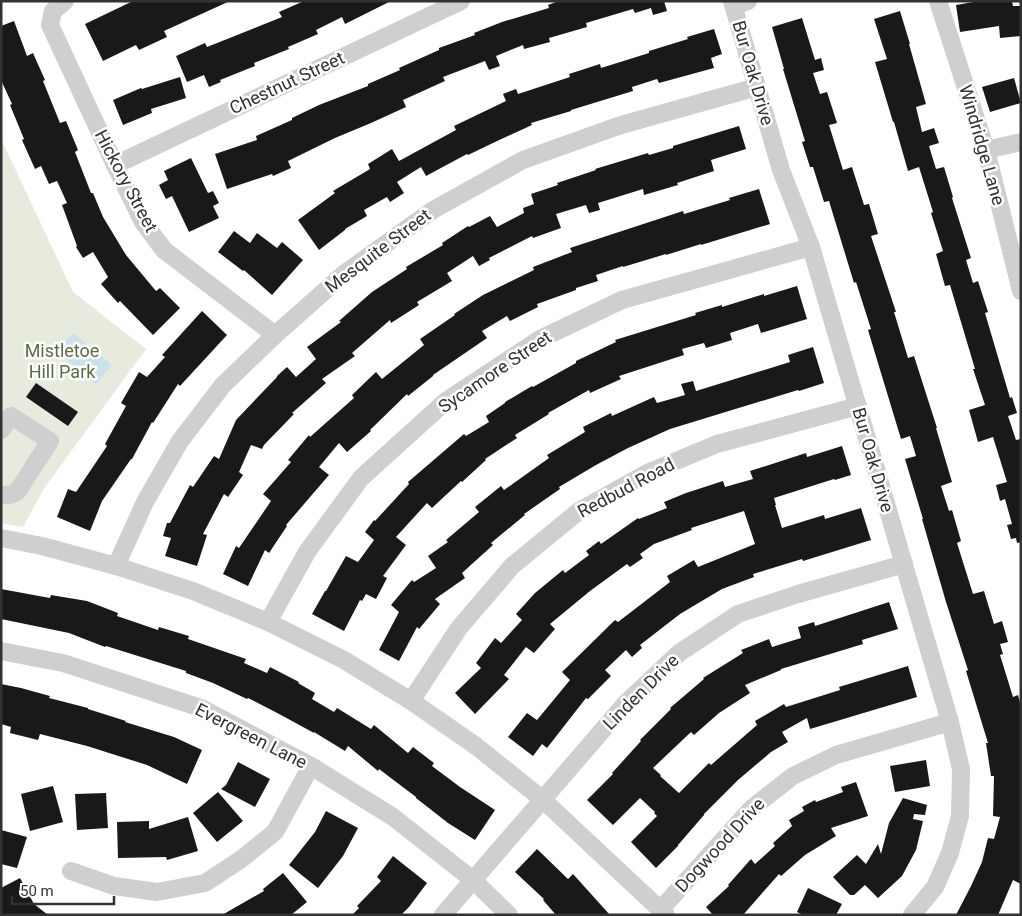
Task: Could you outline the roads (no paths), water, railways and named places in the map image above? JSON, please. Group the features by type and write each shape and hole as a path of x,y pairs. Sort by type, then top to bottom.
{"street":[{"name":"Chestnut Street","path":"114,165 460,1"},
{"name":"Windridge Lane","path":"938,1 986,150 1021,291"},
{"name":"Bur Oak Drive","path":"738,3 757,87 781,170 811,247 950,722 961,770 960,816 950,853 934,887 912,915"},
{"name":"Hickory Street","path":"59,6 50,25 114,165 143,222 164,250 274,335"},
{"name":"Mesquite Street","path":"116,566 145,502 180,440 223,385 274,335 345,273 433,210 524,160 621,125 757,87"},
{"path":"986,150 1021,142"},
{"name":"Sycamore Street","path":"268,622 307,552 361,478 446,401 540,339 622,300 811,247"},
{"name":"Redbud Road","path":"411,701 459,628 512,566 579,511 647,473 717,444 858,406"},
{"path":"1,430 11,416 50,441 17,492 10,495 1,495"},
{"path":"1,538 42,546 116,566 193,591 268,622 344,660 411,701 476,746 542,799 664,912"},
{"name":"Linden Drive","path":"444,915 626,703 679,653 738,614 798,594 904,564"},
{"name":"Evergreen Lane","path":"1,651 63,663 201,708 311,766 393,816 473,880 509,915"},
{"name":"Dogwood Drive","path":"664,912 752,808 793,776 836,755 950,722"},
{"path":"71,871 114,886 157,892 205,883 240,860 274,832 311,766"}],"water":[{"path":"73,333 112,365 96,384 57,352"}],"park label":[{"name":"Mistletoe Hill Park","path":"62,361"}]}
